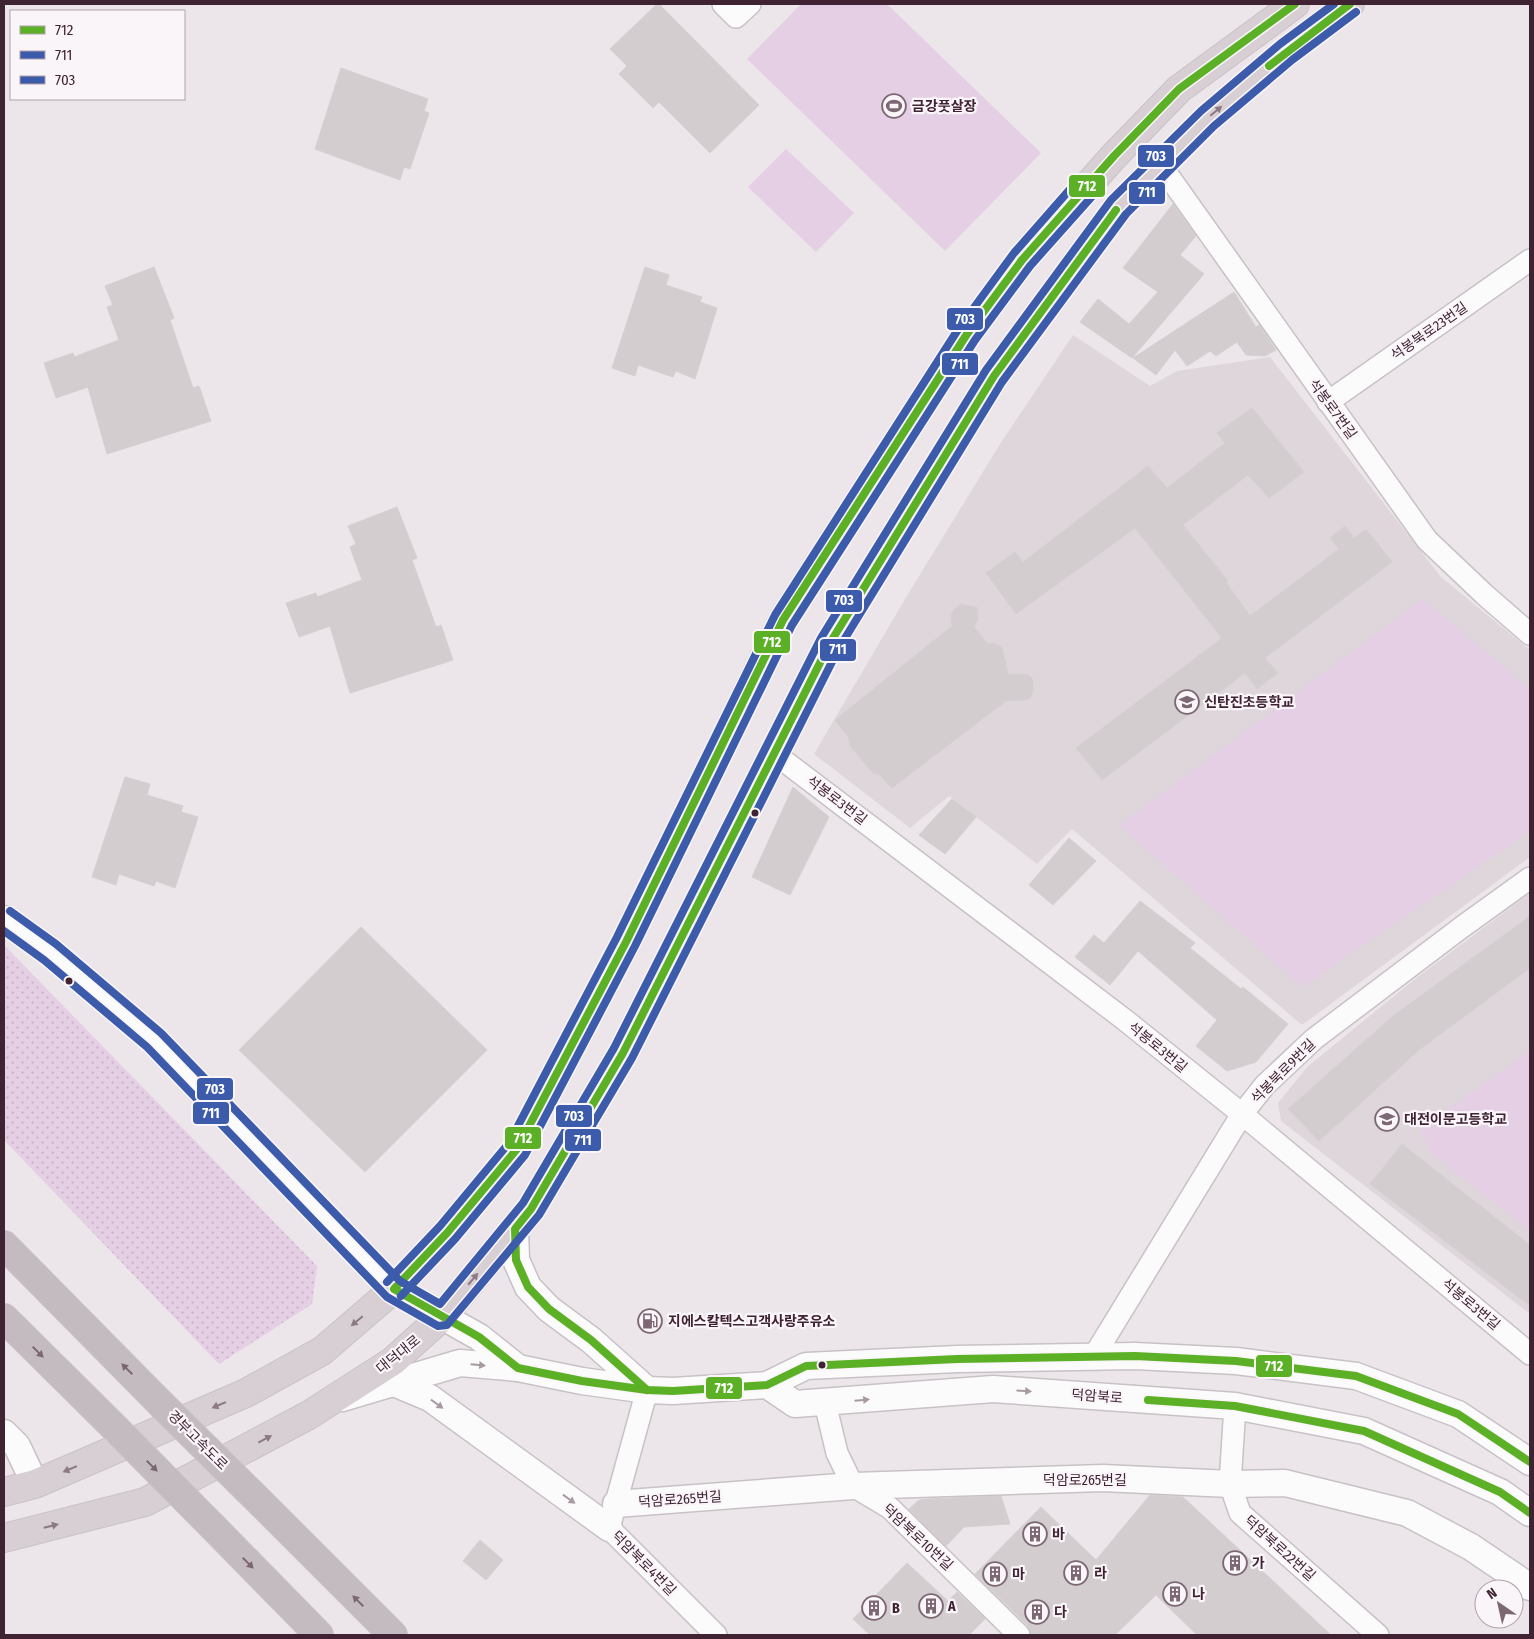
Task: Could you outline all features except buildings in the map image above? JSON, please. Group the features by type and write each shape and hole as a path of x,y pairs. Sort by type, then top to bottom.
{"highway":[{"name":"경부고속도로","path":"4,1245 393,1635"},
{"path":"4,1318 319,1635"}],"main road":[{"path":"4,1492 35,1484 246,1393 322,1351 394,1290 447,1233 516,1149 626,942 782,620 967,334 1022,260 1114,156 1173,96 1294,4"},
{"name":"대덕대로","path":"4,1538 145,1502 310,1416 394,1361 442,1317 532,1209 623,1053 830,643 994,376 1118,207 1207,119 1286,52 1350,4"}],"street":[{"path":"723,4 736,17 750,4"},
{"name":"석봉로7번길","path":"1160,164 1427,540 1485,595 1530,634"},
{"name":"석봉북로23번길","path":"1328,402 1530,260"},
{"name":"석봉로3번길","path":"774,754 1125,1020 1242,1114 1530,1354"},
{"name":"석봉북로9번길","path":"1094,1356 1242,1114 1265,1085 1314,1039 1530,878"},
{"path":"4,919 50,952 154,1040 394,1290 479,1337 518,1368"},
{"path":"515,1229 516,1260 528,1287 549,1309 591,1340 647,1390"},
{"path":"330,1402 460,1363 518,1368 582,1381 647,1390 673,1391 767,1385 806,1366 957,1359 1094,1356 1236,1361 1356,1376 1458,1414 1530,1462"},
{"path":"394,1383 430,1398 612,1516 647,1390"},
{"name":"덕암북로","path":"767,1385 795,1404 993,1389 1235,1406 1364,1431 1500,1492 1530,1513"},
{"path":"825,1403 837,1453 853,1486"},
{"name":"덕암북로22번길","path":"1235,1406 1230,1484 1240,1513 1378,1635"},
{"path":"4,1433 17,1446 35,1484"},
{"name":"덕암로265번길","path":"612,1516 853,1486 1103,1478 1230,1484 1285,1483 1407,1513 1471,1547 1530,1587"},
{"name":"덕암북로10번길","path":"853,1486 890,1508 1019,1635"},
{"name":"덕암북로4번길","path":"612,1516 716,1635"}],"shaded area":[{"name":"금강풋살장","path":"801,4 887,4 1041,153 945,251 747,59"},
{"path":"786,149 854,213 816,252 748,187"},
{"name":"신탄진초등학교","path":"1073,335 1150,386 1177,371 1270,357 1441,577 1530,650 1530,857 1302,1025 1072,829 1037,864 949,796 910,828 814,754 905,599 1000,444"},
{"path":"1422,599 1530,689 1530,831 1302,987 1119,825"},
{"path":"1530,893 1530,1314 1281,1121 1278,1103 1307,1067 1415,979"},
{"path":"4,945 317,1266 312,1304 219,1364 4,1140"},
{"path":"1530,1050 1530,1231 1430,1152 1421,1129"}],"transit line":[{"name":"712","path":"1295,4 1179,89 1114,156 1022,260 967,334 783,620 626,942 517,1149 447,1233 394,1289 479,1337 518,1368 582,1381 647,1390 673,1391 767,1385 806,1366 957,1359 1135,1356 1236,1361 1356,1376 1458,1414 1530,1462"},
{"name":"703","path":"10,911 56,944 161,1033 400,1281 440,1304 523,1203 614,1048 821,638 986,370 1111,200 1201,111 1280,44 1334,4"},
{"name":"712","path":"1269,66 1350,4"},
{"name":"711","path":"4,931 44,960 147,1047 387,1297 438,1326 447,1325 539,1215 632,1058 839,648 1002,382 1126,214 1214,126 1292,60 1356,12"},
{"name":"703","path":"387,1282 440,1226 509,1143 617,937 775,615 959,328 1014,253 1079,179"},
{"name":"711","path":"401,1296 455,1239 525,1155 635,946 792,625 975,340 1030,266 1095,193"},
{"name":"712","path":"647,1390 591,1340 549,1309 528,1287 516,1260 515,1229 531,1209 623,1053 830,643 994,376 1116,210"},
{"name":"712","path":"1148,1400 1235,1406 1364,1431 1500,1492 1530,1513"}],"place":[{"name":"금강풋살장","path":"894,106"},
{"name":"신탄진초등학교","path":"1187,702"},
{"name":"대전이문고등학교","path":"1387,1119"},
{"name":"지에스칼텍스고객사랑주유소","path":"650,1321"},
{"name":"바","path":"1035,1534"},
{"name":"가","path":"1235,1563"},
{"name":"라","path":"1076,1573"},
{"name":"마","path":"995,1574"},
{"name":"나","path":"1175,1594"},
{"name":"A","path":"931,1606"},
{"name":"B","path":"874,1608"},
{"name":"다","path":"1037,1612"}]}
